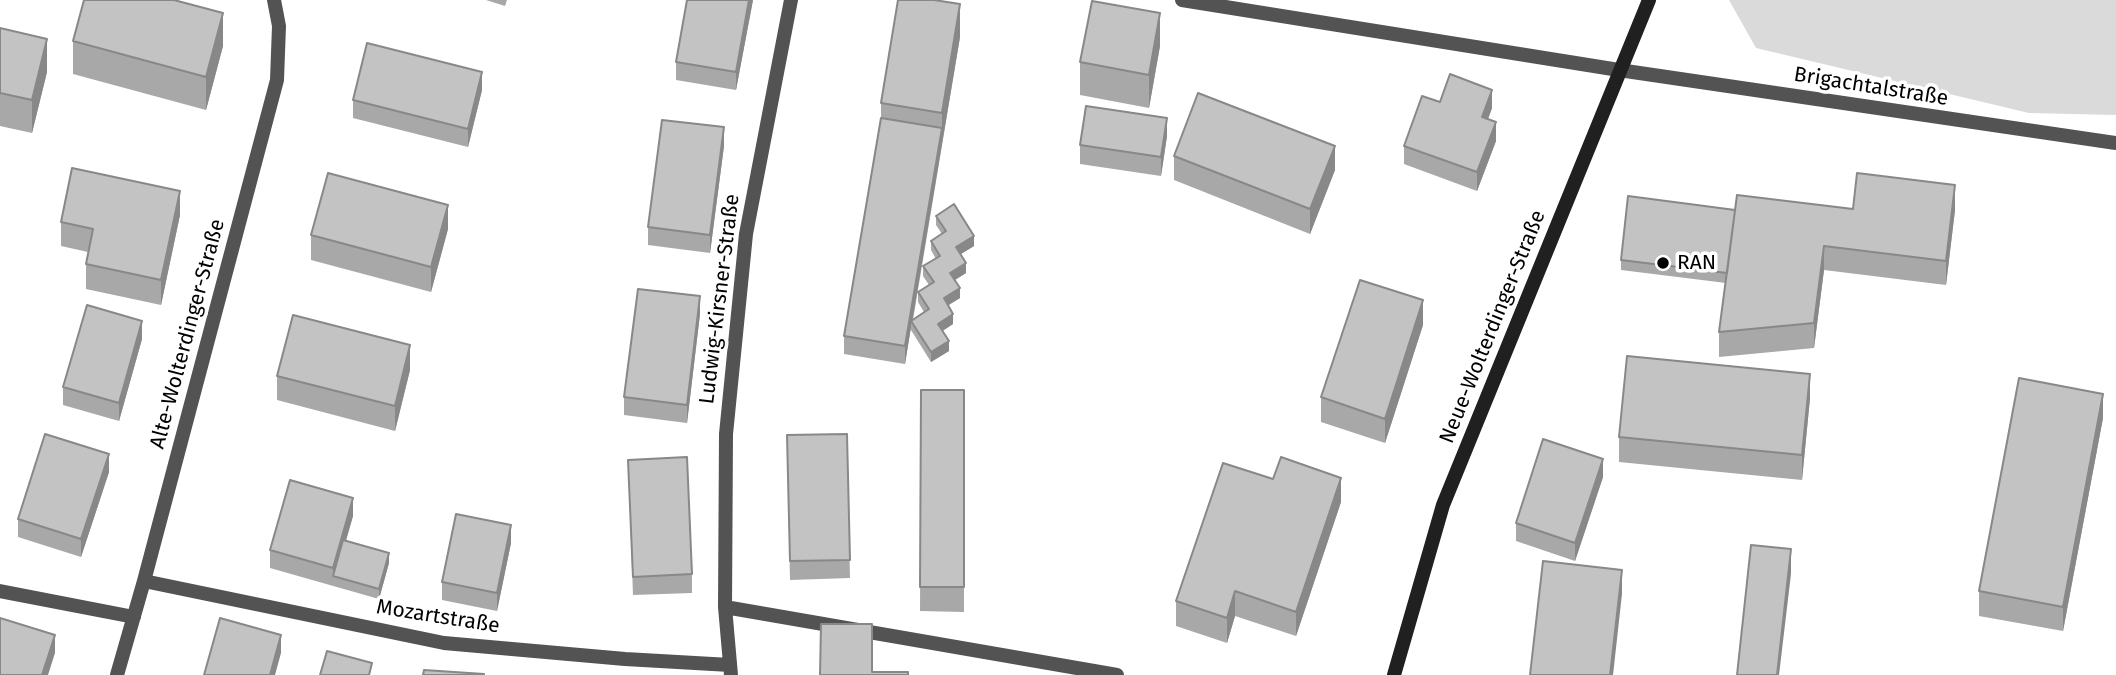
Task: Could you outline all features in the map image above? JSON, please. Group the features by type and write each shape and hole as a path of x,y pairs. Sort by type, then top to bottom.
{"main road":[{"name":"Neue-Wolterdinger-Straße","path":"1394,675 1443,505 1649,0"}],"street":[{"name":"Alte-Wolterdinger-Straße","path":"117,675 277,80 279,26 274,0"},
{"name":"Ludwig-Kirsner-Straße","path":"730,670 725,607 726,433 746,234 792,0"},
{"name":"Brigachtalstraße","path":"1182,0 1619,71 2116,144"},
{"name":"Mozartstraße","path":"144,581 444,643 730,670"},
{"path":"0,591 134,617"},
{"path":"725,607 1117,675"}],"shaded area":[{"path":"1729,0 2116,0 2116,115 2029,113 1756,48"}],"building":[{"path":"84,0 174,0 223,13 206,77 73,41"},
{"path":"687,0 749,0 736,72 676,62"},
{"path":"898,0 934,0 960,4 942,113 881,103"},
{"path":"1092,1 1160,13 1149,75 1080,62"},
{"path":"0,28 47,39 32,100 0,93"},
{"path":"367,43 482,72 468,129 353,100"},
{"path":"1450,74 1492,90 1482,117 1496,122 1477,172 1404,146 1422,96 1440,102"},
{"path":"1198,93 1335,146 1310,209 1174,156"},
{"path":"1086,106 1167,118 1161,157 1080,145"},
{"path":"881,118 942,128 905,346 844,336"},
{"path":"662,120 724,127 710,235 648,227"},
{"path":"72,168 180,191 161,280 86,264 93,229 61,222"},
{"path":"328,173 448,205 431,267 311,235"},
{"path":"1857,173 1955,185 1946,261 1824,246 1814,323 1719,332 1737,195 1853,209"},
{"path":"1628,196 1735,210 1727,273 1621,260"},
{"path":"954,204 974,236 956,247 966,263 950,273 960,288 944,298 953,314 938,324 949,341 931,352 911,321 929,309 918,292 934,282 923,266 940,256 931,241 946,231 936,216"},
{"path":"1360,280 1423,300 1385,419 1321,397"},
{"path":"638,289 700,296 687,405 624,397"},
{"path":"87,305 142,321 119,403 63,387"},
{"path":"293,315 410,345 395,406 277,376"},
{"path":"1627,356 1810,374 1802,455 1619,437"},
{"path":"2019,378 2103,394 2063,607 1979,591"},
{"path":"921,390 964,390 964,587 920,587"},
{"path":"45,434 109,454 81,539 18,519"},
{"path":"847,434 850,560 790,561 787,435"},
{"path":"1543,439 1603,459 1575,543 1516,523"},
{"path":"687,457 692,574 633,577 628,460"},
{"path":"1281,457 1341,478 1296,612 1235,591 1227,618 1176,601 1223,463 1273,479"},
{"path":"290,480 353,498 333,568 270,550"},
{"path":"456,514 511,525 497,593 442,582"},
{"path":"343,540 389,553 379,589 333,576"},
{"path":"1751,545 1791,549 1777,675 1737,675"},
{"path":"1543,561 1622,570 1610,675 1530,675"},
{"path":"0,618 55,635 42,675 0,675"},
{"path":"220,618 281,635 270,675 204,675"},
{"path":"821,624 872,624 872,672 908,672 908,675 820,675"},
{"path":"327,651 372,663 369,675 320,675"},
{"path":"424,670 484,674 484,675 423,675"}],"place":[{"name":"RAN","path":"1663,263"}]}
